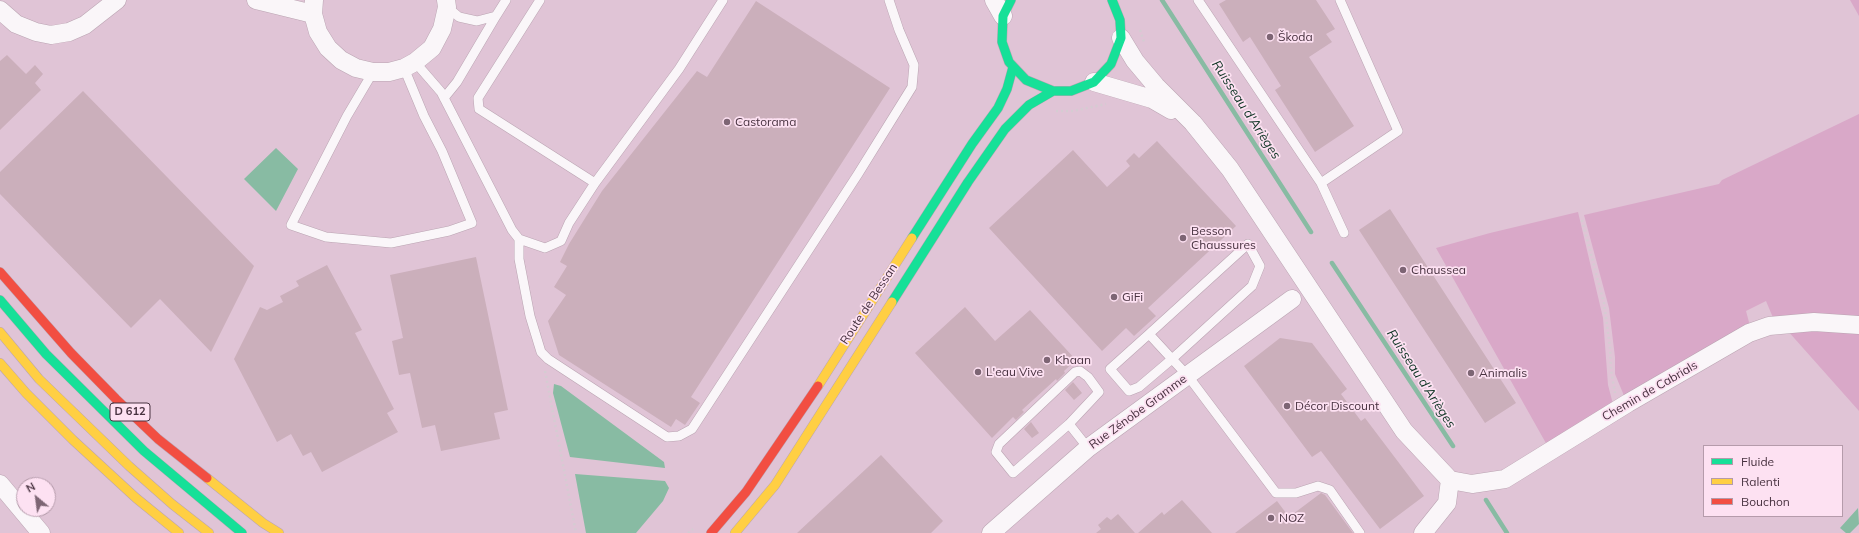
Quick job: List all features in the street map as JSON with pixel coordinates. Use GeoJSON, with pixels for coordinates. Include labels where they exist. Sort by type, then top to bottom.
{"type":"FeatureCollection","features":[{"type":"Feature","properties":{"kind":"main road"},"geometry":{"type":"LineString","coordinates":[[1011,0],[1003,16],[1002,42],[1013,67],[1026,80],[1053,91],[1071,91],[1094,82],[1111,64],[1121,38],[1120,20],[1112,0]]}},
{"type":"Feature","properties":{"kind":"main road","name":"Route de Bessan"},"geometry":{"type":"LineString","coordinates":[[711,533],[746,492],[814,392],[972,144],[998,108],[1007,89],[1013,67]]}},
{"type":"Feature","properties":{"kind":"main road","name":"Route de Bessan"},"geometry":{"type":"LineString","coordinates":[[736,533],[775,485],[963,189],[1005,129],[1028,105],[1053,91]]}},
{"type":"Feature","properties":{"kind":"main road","name":"D 612"},"geometry":{"type":"LineString","coordinates":[[0,272],[71,353],[158,439],[263,523],[279,533]]}},
{"type":"Feature","properties":{"kind":"main road","name":"D 612"},"geometry":{"type":"LineString","coordinates":[[0,300],[46,354],[144,452],[242,533]]}},
{"type":"Feature","properties":{"kind":"main road"},"geometry":{"type":"LineString","coordinates":[[0,332],[40,378],[124,461],[172,504],[208,533]]}},
{"type":"Feature","properties":{"kind":"main road"},"geometry":{"type":"LineString","coordinates":[[0,363],[26,393],[78,444],[136,498],[179,533]]}},
{"type":"Feature","properties":{"kind":"street"},"geometry":{"type":"LineString","coordinates":[[0,10],[16,24],[36,32],[51,35],[69,32],[84,25],[117,0]]}},
{"type":"Feature","properties":{"kind":"street"},"geometry":{"type":"LineString","coordinates":[[256,0],[314,7],[318,32],[328,48],[340,60],[356,68],[373,72],[388,72],[409,65],[432,48],[442,29],[446,4]]}},
{"type":"Feature","properties":{"kind":"street"},"geometry":{"type":"LineString","coordinates":[[994,0],[1003,16]]}},
{"type":"Feature","properties":{"kind":"street"},"geometry":{"type":"LineString","coordinates":[[1121,38],[1136,61],[1156,86],[1193,123],[1230,169],[1404,431],[1450,480],[1447,503],[1423,533]]}},
{"type":"Feature","properties":{"kind":"street"},"geometry":{"type":"LineString","coordinates":[[1094,82],[1152,99],[1193,123]]}},
{"type":"Feature","properties":{"kind":"street"},"geometry":{"type":"LineString","coordinates":[[1295,266],[1297,287],[1292,299],[1305,303],[1318,310],[1350,358],[1371,381]]}},
{"type":"Feature","properties":{"kind":"street","name":"Rue Zénobe Gramme"},"geometry":{"type":"LineString","coordinates":[[991,533],[1088,448],[1292,299]]}},
{"type":"Feature","properties":{"kind":"street","name":"Chemin de Cabrials"},"geometry":{"type":"LineString","coordinates":[[1450,480],[1472,484],[1505,480],[1618,409],[1749,333],[1769,326],[1814,322],[1859,325]]}},
{"type":"Feature","properties":{"kind":"street"},"geometry":{"type":"LineString","coordinates":[[0,484],[41,533]]}},
{"type":"Feature","properties":{"kind":"lane"},"geometry":{"type":"LineString","coordinates":[[444,98],[456,82],[506,0]]}},
{"type":"Feature","properties":{"kind":"lane"},"geometry":{"type":"LineString","coordinates":[[540,0],[478,98],[479,108],[595,184]]}},
{"type":"Feature","properties":{"kind":"lane"},"geometry":{"type":"LineString","coordinates":[[519,239],[545,248],[561,241],[569,223],[595,184],[679,70],[723,0]]}},
{"type":"Feature","properties":{"kind":"lane"},"geometry":{"type":"LineString","coordinates":[[409,65],[433,82],[444,98],[509,223],[519,239],[519,259],[530,316],[541,352],[548,359],[667,437],[679,436],[692,429],[858,174],[912,87],[914,65],[899,30],[889,0]]}},
{"type":"Feature","properties":{"kind":"lane"},"geometry":{"type":"LineString","coordinates":[[1198,0],[1322,183],[1344,233]]}},
{"type":"Feature","properties":{"kind":"lane"},"geometry":{"type":"LineString","coordinates":[[1322,183],[1398,131],[1340,0]]}},
{"type":"Feature","properties":{"kind":"lane"},"geometry":{"type":"LineString","coordinates":[[446,4],[459,17],[477,21],[496,16]]}},
{"type":"Feature","properties":{"kind":"lane"},"geometry":{"type":"LineString","coordinates":[[373,72],[347,116],[291,224],[326,237],[391,243],[449,231],[472,223],[442,152],[424,116],[409,65]]}},
{"type":"Feature","properties":{"kind":"lane"},"geometry":{"type":"LineString","coordinates":[[1248,244],[1260,266],[1252,286],[1139,387],[1129,391],[1110,369],[1149,334],[1248,244]]}},
{"type":"Feature","properties":{"kind":"lane"},"geometry":{"type":"LineString","coordinates":[[1149,334],[1188,376],[1276,493],[1296,492],[1318,486],[1330,490],[1360,533]]}},
{"type":"Feature","properties":{"kind":"lane"},"geometry":{"type":"LineString","coordinates":[[1080,371],[1088,377],[1099,392],[1069,424],[1013,473],[996,452],[999,444],[1021,422],[1075,372],[1080,371]]}},
{"type":"Feature","properties":{"kind":"lane"},"geometry":{"type":"LineString","coordinates":[[1069,424],[1088,448]]}},
{"type":"Feature","properties":{"kind":"path"},"geometry":{"type":"LineString","coordinates":[[1140,26],[1145,45]]}},
{"type":"Feature","properties":{"kind":"path"},"geometry":{"type":"LineString","coordinates":[[1054,111],[1073,111],[1103,104],[1110,104]]}},
{"type":"Feature","properties":{"kind":"path"},"geometry":{"type":"LineString","coordinates":[[1582,220],[1604,303],[1610,348],[1611,370],[1618,409]]}},
{"type":"Feature","properties":{"kind":"path"},"geometry":{"type":"LineString","coordinates":[[541,352],[576,533]]}},
{"type":"Feature","properties":{"kind":"shaded area"},"geometry":{"type":"Polygon","coordinates":[[[1850,0],[1859,0],[1859,16],[1850,0]]]}},
{"type":"Feature","properties":{"kind":"shaded area"},"geometry":{"type":"Polygon","coordinates":[[[1859,114],[1859,320],[1774,320],[1766,301],[1746,311],[1750,326],[1625,398],[1615,374],[1615,357],[1609,308],[1584,215],[1719,184],[1722,180],[1859,114]]]}},
{"type":"Feature","properties":{"kind":"shaded area"},"geometry":{"type":"Polygon","coordinates":[[[276,148],[298,169],[276,211],[244,179],[276,148]]]}},
{"type":"Feature","properties":{"kind":"shaded area"},"geometry":{"type":"Polygon","coordinates":[[[1578,212],[1603,318],[1608,385],[1614,408],[1547,445],[1436,248],[1490,233],[1578,212]]]}},
{"type":"Feature","properties":{"kind":"shaded area"},"geometry":{"type":"Polygon","coordinates":[[[1787,330],[1859,332],[1859,411],[1787,330]]]}},
{"type":"Feature","properties":{"kind":"shaded area"},"geometry":{"type":"Polygon","coordinates":[[[554,384],[561,386],[664,462],[665,468],[570,457],[553,393],[554,384]]]}},
{"type":"Feature","properties":{"kind":"shaded area"},"geometry":{"type":"Polygon","coordinates":[[[575,474],[665,481],[669,488],[663,501],[636,533],[586,533],[575,474]]]}},
{"type":"Feature","properties":{"kind":"shaded area"},"geometry":{"type":"Polygon","coordinates":[[[1858,508],[1859,524],[1850,533],[1846,533],[1840,528],[1858,508]]]}},
{"type":"Feature","properties":{"kind":"building"},"geometry":{"type":"Polygon","coordinates":[[[1226,0],[1316,0],[1335,29],[1326,34],[1332,42],[1309,57],[1354,126],[1315,152],[1275,90],[1281,86],[1250,37],[1243,42],[1219,4],[1226,0]]]}},
{"type":"Feature","properties":{"kind":"building"},"geometry":{"type":"Polygon","coordinates":[[[756,1],[890,88],[691,397],[700,403],[685,425],[676,419],[671,427],[559,355],[548,321],[566,295],[554,287],[567,266],[560,262],[569,244],[602,191],[697,71],[707,77],[756,1]]]}},
{"type":"Feature","properties":{"kind":"building"},"geometry":{"type":"Polygon","coordinates":[[[7,55],[26,74],[35,65],[43,74],[35,83],[41,90],[0,130],[0,61],[7,55]]]}},
{"type":"Feature","properties":{"kind":"building"},"geometry":{"type":"Polygon","coordinates":[[[83,91],[254,266],[211,352],[160,299],[131,328],[0,194],[0,172],[83,91]]]}},
{"type":"Feature","properties":{"kind":"building"},"geometry":{"type":"Polygon","coordinates":[[[1157,141],[1236,226],[1148,308],[1156,316],[1134,336],[1126,328],[1102,351],[989,228],[1073,150],[1107,187],[1130,166],[1126,161],[1134,153],[1139,158],[1157,141]]]}},
{"type":"Feature","properties":{"kind":"building"},"geometry":{"type":"Polygon","coordinates":[[[1390,209],[1516,403],[1485,423],[1359,230],[1390,209]]]}},
{"type":"Feature","properties":{"kind":"building"},"geometry":{"type":"Polygon","coordinates":[[[476,257],[508,410],[494,413],[500,439],[441,451],[435,425],[422,428],[410,373],[399,375],[392,341],[403,338],[390,275],[476,257]]]}},
{"type":"Feature","properties":{"kind":"building"},"geometry":{"type":"Polygon","coordinates":[[[327,265],[362,330],[355,333],[394,409],[387,413],[398,432],[322,472],[311,452],[303,456],[291,434],[277,442],[234,359],[260,307],[267,310],[283,302],[280,296],[299,286],[296,281],[327,265]]]}},
{"type":"Feature","properties":{"kind":"building","name":"L'eau Vive"},"geometry":{"type":"Polygon","coordinates":[[[965,307],[995,341],[1030,310],[1076,360],[1064,371],[1065,373],[1057,381],[1056,379],[1022,410],[1024,412],[1016,420],[1013,417],[992,438],[915,353],[965,307]]]}},
{"type":"Feature","properties":{"kind":"building"},"geometry":{"type":"Polygon","coordinates":[[[1280,338],[1312,343],[1347,389],[1341,394],[1361,421],[1365,418],[1424,496],[1380,529],[1321,451],[1312,457],[1244,366],[1280,338]]]}},
{"type":"Feature","properties":{"kind":"building"},"geometry":{"type":"Polygon","coordinates":[[[1073,382],[1082,393],[1074,400],[1065,390],[1073,382]]]}},
{"type":"Feature","properties":{"kind":"building"},"geometry":{"type":"Polygon","coordinates":[[[1031,422],[1039,433],[1032,438],[1024,429],[1031,422]]]}},
{"type":"Feature","properties":{"kind":"building"},"geometry":{"type":"Polygon","coordinates":[[[881,455],[943,521],[931,533],[797,533],[881,455]]]}},
{"type":"Feature","properties":{"kind":"building"},"geometry":{"type":"Polygon","coordinates":[[[1321,493],[1325,495],[1353,533],[1235,533],[1277,501],[1289,517],[1321,493]]]}},
{"type":"Feature","properties":{"kind":"building"},"geometry":{"type":"Polygon","coordinates":[[[1182,500],[1212,533],[1138,533],[1162,512],[1164,515],[1182,500]]]}},
{"type":"Feature","properties":{"kind":"building"},"geometry":{"type":"Polygon","coordinates":[[[1118,514],[1135,533],[1096,533],[1101,529],[1098,525],[1107,517],[1111,520],[1118,514]]]}},
{"type":"Feature","properties":{"kind":"waterway","name":"Ruisseau d'Arièges"},"geometry":{"type":"LineString","coordinates":[[1162,0],[1311,232]]}},
{"type":"Feature","properties":{"kind":"waterway","name":"Ruisseau d'Arièges"},"geometry":{"type":"LineString","coordinates":[[1332,263],[1453,446]]}},
{"type":"Feature","properties":{"kind":"waterway","name":"Ruisseau d'Arièges"},"geometry":{"type":"LineString","coordinates":[[1486,500],[1507,533]]}},
{"type":"Feature","properties":{"kind":"traffic: fast"},"geometry":{"type":"LineString","coordinates":[[1011,0],[1003,16],[1002,42],[1009,62],[1026,80],[1053,91],[1071,91],[1094,82],[1111,64],[1121,38],[1120,20],[1112,0]]}},
{"type":"Feature","properties":{"kind":"traffic: fast"},"geometry":{"type":"LineString","coordinates":[[912,238],[972,144],[998,108],[1007,89],[1013,67]]}},
{"type":"Feature","properties":{"kind":"traffic: fast"},"geometry":{"type":"LineString","coordinates":[[892,302],[968,182],[1005,129],[1029,105],[1053,91]]}},
{"type":"Feature","properties":{"kind":"traffic: fast"},"geometry":{"type":"LineString","coordinates":[[0,300],[46,354],[144,451],[242,533]]}},
{"type":"Feature","properties":{"kind":"traffic: slow"},"geometry":{"type":"LineString","coordinates":[[818,386],[912,238]]}},
{"type":"Feature","properties":{"kind":"traffic: slow"},"geometry":{"type":"LineString","coordinates":[[735,533],[775,485],[892,302]]}},
{"type":"Feature","properties":{"kind":"traffic: slow"},"geometry":{"type":"LineString","coordinates":[[0,332],[39,379],[129,466],[172,504],[209,533]]}},
{"type":"Feature","properties":{"kind":"traffic: slow"},"geometry":{"type":"LineString","coordinates":[[0,363],[26,393],[73,440],[136,498],[179,533]]}},
{"type":"Feature","properties":{"kind":"traffic: slow"},"geometry":{"type":"LineString","coordinates":[[207,478],[263,523],[279,533]]}},
{"type":"Feature","properties":{"kind":"traffic: jam"},"geometry":{"type":"LineString","coordinates":[[0,272],[71,353],[116,399],[158,439],[207,478]]}},
{"type":"Feature","properties":{"kind":"traffic: jam"},"geometry":{"type":"LineString","coordinates":[[711,533],[746,492],[818,386]]}},
{"type":"Feature","properties":{"kind":"place","name":"Škoda"},"geometry":{"type":"Point","coordinates":[1270,37]}},
{"type":"Feature","properties":{"kind":"place","name":"Castorama"},"geometry":{"type":"Point","coordinates":[727,122]}},
{"type":"Feature","properties":{"kind":"place","name":"Besson Chaussures"},"geometry":{"type":"Point","coordinates":[1183,238]}},
{"type":"Feature","properties":{"kind":"place","name":"Chaussea"},"geometry":{"type":"Point","coordinates":[1403,270]}},
{"type":"Feature","properties":{"kind":"place","name":"GiFi"},"geometry":{"type":"Point","coordinates":[1114,297]}},
{"type":"Feature","properties":{"kind":"place","name":"Khaan"},"geometry":{"type":"Point","coordinates":[1047,360]}},
{"type":"Feature","properties":{"kind":"place","name":"L'eau Vive"},"geometry":{"type":"Point","coordinates":[978,372]}},
{"type":"Feature","properties":{"kind":"place","name":"Animalis"},"geometry":{"type":"Point","coordinates":[1471,373]}},
{"type":"Feature","properties":{"kind":"place","name":"Décor Discount"},"geometry":{"type":"Point","coordinates":[1287,406]}},
{"type":"Feature","properties":{"kind":"place","name":"NOZ"},"geometry":{"type":"Point","coordinates":[1271,518]}}]}
